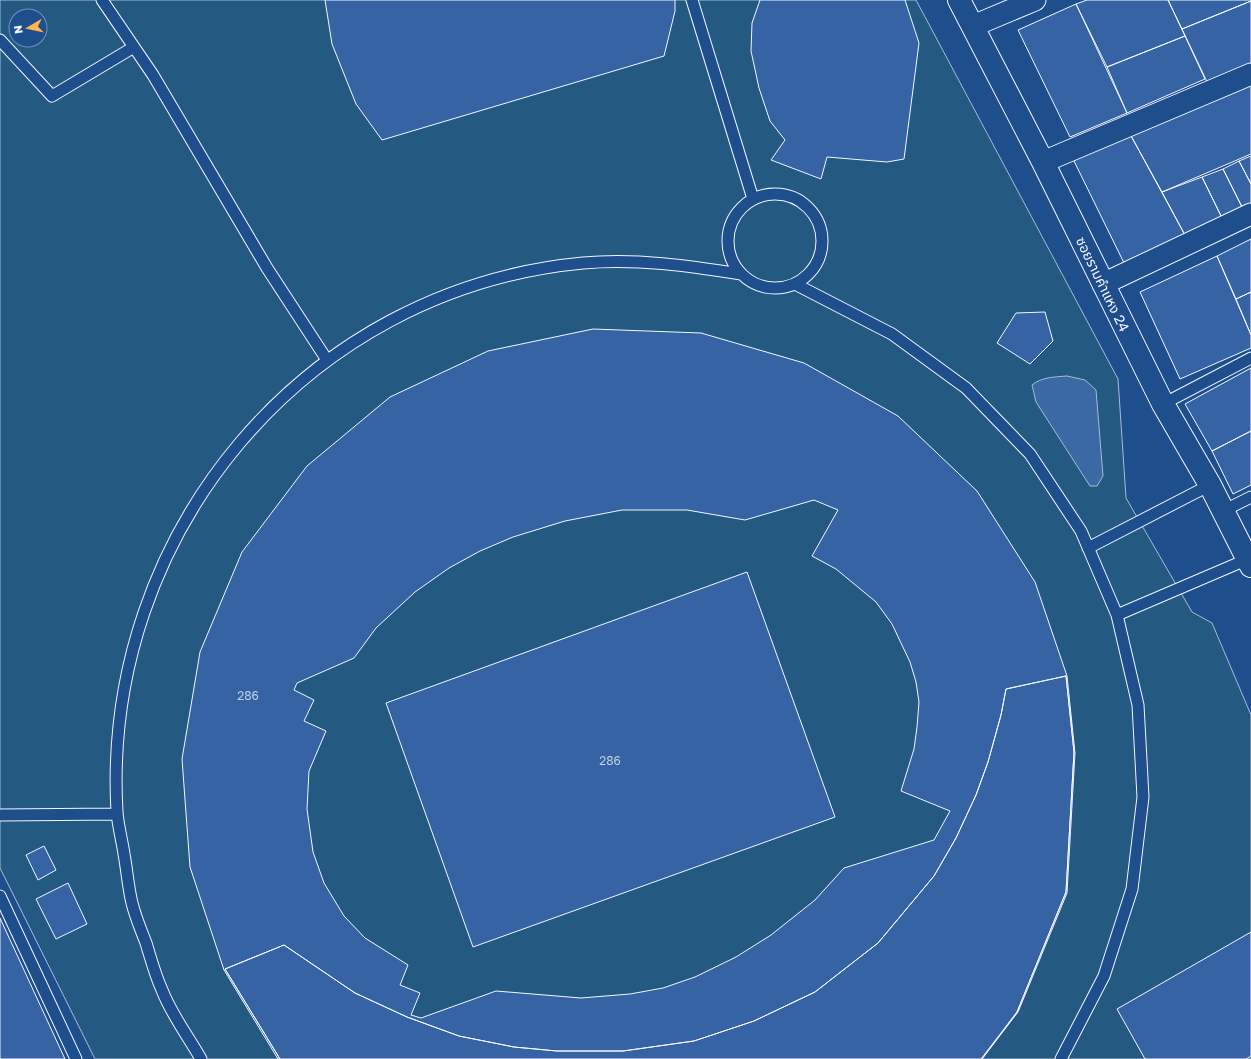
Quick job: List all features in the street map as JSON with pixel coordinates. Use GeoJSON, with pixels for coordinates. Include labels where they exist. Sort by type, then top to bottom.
{"type":"FeatureCollection","features":[{"type":"Feature","properties":{"kind":"main road","name":"ซอยรามคำแหง 24"},"geometry":{"type":"LineString","coordinates":[[959,0],[1043,162],[1163,404],[1210,485],[1249,562]]}},
{"type":"Feature","properties":{"kind":"street"},"geometry":{"type":"LineString","coordinates":[[973,26],[1035,0]]}},
{"type":"Feature","properties":{"kind":"street"},"geometry":{"type":"LineString","coordinates":[[1043,162],[1251,74]]}},
{"type":"Feature","properties":{"kind":"street"},"geometry":{"type":"LineString","coordinates":[[1103,284],[1251,214]]}},
{"type":"Feature","properties":{"kind":"lane"},"geometry":{"type":"LineString","coordinates":[[102,0],[153,75],[267,268],[327,360]]}},
{"type":"Feature","properties":{"kind":"lane"},"geometry":{"type":"LineString","coordinates":[[692,0],[753,200]]}},
{"type":"Feature","properties":{"kind":"lane"},"geometry":{"type":"LineString","coordinates":[[0,40],[52,96],[134,47]]}},
{"type":"Feature","properties":{"kind":"lane"},"geometry":{"type":"LineString","coordinates":[[774,193],[789,195],[802,202],[814,214],[820,229],[822,245],[818,261],[808,275],[795,284],[779,288],[763,287],[748,280],[741,274],[736,268],[730,255],[727,240],[730,226],[736,213],[747,202],[760,196],[774,193]]}},
{"type":"Feature","properties":{"kind":"lane"},"geometry":{"type":"LineString","coordinates":[[201,1059],[162,992],[132,905],[117,814],[117,749],[124,684],[140,621],[164,560],[195,502],[233,449],[277,402],[327,360],[385,323],[448,294],[514,274],[583,263],[652,262],[741,274]]}},
{"type":"Feature","properties":{"kind":"lane"},"geometry":{"type":"LineString","coordinates":[[795,284],[892,334],[966,388],[1030,454],[1081,531],[1117,615],[1138,705],[1143,797],[1132,888],[1104,976],[1061,1059]]}},
{"type":"Feature","properties":{"kind":"lane"},"geometry":{"type":"LineString","coordinates":[[1163,404],[1251,358]]}},
{"type":"Feature","properties":{"kind":"lane"},"geometry":{"type":"LineString","coordinates":[[1088,548],[1210,485]]}},
{"type":"Feature","properties":{"kind":"lane"},"geometry":{"type":"LineString","coordinates":[[1223,511],[1251,497]]}},
{"type":"Feature","properties":{"kind":"lane"},"geometry":{"type":"LineString","coordinates":[[1117,615],[1249,562]]}},
{"type":"Feature","properties":{"kind":"lane"},"geometry":{"type":"LineString","coordinates":[[0,815],[117,814]]}},
{"type":"Feature","properties":{"kind":"lane"},"geometry":{"type":"LineString","coordinates":[[0,896],[76,1059]]}},
{"type":"Feature","properties":{"kind":"shaded area"},"geometry":{"type":"Polygon","coordinates":[[[0,0],[916,0],[1118,379],[1126,498],[1192,612],[1212,623],[1251,715],[1251,1059],[95,1059],[0,868],[0,0]]]}},
{"type":"Feature","properties":{"kind":"shaded area"},"geometry":{"type":"Polygon","coordinates":[[[1067,376],[1085,380],[1096,390],[1103,476],[1097,486],[1090,486],[1036,402],[1032,385],[1044,379],[1067,376]]]}},
{"type":"Feature","properties":{"kind":"building"},"geometry":{"type":"Polygon","coordinates":[[[325,0],[675,0],[675,11],[664,56],[382,140],[356,104],[332,44],[325,0]]]}},
{"type":"Feature","properties":{"kind":"building"},"geometry":{"type":"Polygon","coordinates":[[[760,0],[905,0],[919,43],[904,159],[887,162],[827,157],[821,179],[771,160],[785,140],[770,121],[759,88],[751,51],[752,23],[760,0]]]}},
{"type":"Feature","properties":{"kind":"building"},"geometry":{"type":"Polygon","coordinates":[[[1087,0],[1168,0],[1185,36],[1107,67],[1076,4],[1087,0]]]}},
{"type":"Feature","properties":{"kind":"building"},"geometry":{"type":"Polygon","coordinates":[[[1168,0],[1251,0],[1251,1],[1182,29],[1168,0]]]}},
{"type":"Feature","properties":{"kind":"building"},"geometry":{"type":"Polygon","coordinates":[[[1251,1],[1251,65],[1208,84],[1182,29],[1251,1]]]}},
{"type":"Feature","properties":{"kind":"building"},"geometry":{"type":"Polygon","coordinates":[[[1076,4],[1127,113],[1070,137],[1018,30],[1076,4]]]}},
{"type":"Feature","properties":{"kind":"building"},"geometry":{"type":"Polygon","coordinates":[[[1185,36],[1205,79],[1127,113],[1107,67],[1185,36]]]}},
{"type":"Feature","properties":{"kind":"building"},"geometry":{"type":"Polygon","coordinates":[[[1251,80],[1251,154],[1162,192],[1130,134],[1251,80]]]}},
{"type":"Feature","properties":{"kind":"building"},"geometry":{"type":"Polygon","coordinates":[[[1130,134],[1186,237],[1125,265],[1073,159],[1130,134]]]}},
{"type":"Feature","properties":{"kind":"building"},"geometry":{"type":"Polygon","coordinates":[[[1251,156],[1251,184],[1239,161],[1251,156]]]}},
{"type":"Feature","properties":{"kind":"building"},"geometry":{"type":"Polygon","coordinates":[[[1239,161],[1251,184],[1251,208],[1244,211],[1223,169],[1239,161]]]}},
{"type":"Feature","properties":{"kind":"building"},"geometry":{"type":"Polygon","coordinates":[[[1223,169],[1244,211],[1223,220],[1202,177],[1223,169]]]}},
{"type":"Feature","properties":{"kind":"building"},"geometry":{"type":"Polygon","coordinates":[[[1202,177],[1223,220],[1186,237],[1162,192],[1202,177]]]}},
{"type":"Feature","properties":{"kind":"building"},"geometry":{"type":"Polygon","coordinates":[[[1251,239],[1251,292],[1236,299],[1217,256],[1251,239]]]}},
{"type":"Feature","properties":{"kind":"building"},"geometry":{"type":"Polygon","coordinates":[[[1217,256],[1251,335],[1251,348],[1180,379],[1140,292],[1217,256]]]}},
{"type":"Feature","properties":{"kind":"building"},"geometry":{"type":"Polygon","coordinates":[[[1251,292],[1251,335],[1236,299],[1251,292]]]}},
{"type":"Feature","properties":{"kind":"building"},"geometry":{"type":"Polygon","coordinates":[[[1045,312],[1053,341],[1030,364],[997,343],[1016,313],[1045,312]]]}},
{"type":"Feature","properties":{"kind":"building"},"geometry":{"type":"Polygon","coordinates":[[[593,329],[701,333],[804,363],[898,416],[977,491],[1035,582],[1067,676],[1075,753],[1067,893],[1018,1012],[982,1059],[1017,1012],[1066,892],[1074,752],[1066,676],[1006,689],[1001,715],[988,762],[976,795],[956,838],[934,876],[878,943],[815,992],[754,1021],[694,1041],[623,1051],[557,1051],[514,1047],[459,1036],[407,1017],[355,993],[284,945],[225,969],[280,1059],[278,1059],[224,970],[190,867],[182,759],[200,652],[242,552],[307,466],[390,397],[488,351],[593,329]],[[814,500],[745,520],[687,510],[622,510],[565,521],[513,537],[480,551],[449,568],[415,592],[376,628],[354,658],[297,683],[294,690],[314,700],[304,721],[326,731],[309,771],[307,809],[313,852],[324,883],[344,916],[365,938],[408,965],[400,985],[420,993],[411,1015],[421,1018],[496,991],[581,998],[630,994],[663,988],[695,977],[736,957],[771,935],[815,900],[844,868],[934,840],[950,811],[901,791],[914,749],[919,702],[916,682],[910,662],[892,624],[876,602],[836,569],[812,556],[838,510],[814,500]]]}},
{"type":"Feature","properties":{"kind":"building"},"geometry":{"type":"Polygon","coordinates":[[[1251,368],[1251,431],[1212,451],[1185,404],[1251,368]]]}},
{"type":"Feature","properties":{"kind":"building"},"geometry":{"type":"Polygon","coordinates":[[[1251,431],[1251,485],[1233,494],[1212,451],[1251,431]]]}},
{"type":"Feature","properties":{"kind":"building"},"geometry":{"type":"Polygon","coordinates":[[[747,572],[835,817],[473,947],[386,703],[747,572]]]}},
{"type":"Feature","properties":{"kind":"building"},"geometry":{"type":"Polygon","coordinates":[[[1066,676],[1074,752],[1066,892],[1017,1012],[981,1059],[280,1059],[225,969],[284,945],[355,993],[407,1017],[459,1036],[514,1047],[557,1051],[623,1051],[694,1041],[754,1021],[815,992],[878,943],[934,876],[956,838],[976,795],[988,762],[1001,715],[1006,689],[1066,676]]]}},
{"type":"Feature","properties":{"kind":"building"},"geometry":{"type":"Polygon","coordinates":[[[44,846],[56,870],[38,880],[26,855],[44,846]]]}},
{"type":"Feature","properties":{"kind":"building"},"geometry":{"type":"Polygon","coordinates":[[[68,883],[87,924],[56,939],[36,899],[68,883]]]}},
{"type":"Feature","properties":{"kind":"building"},"geometry":{"type":"Polygon","coordinates":[[[0,918],[65,1059],[0,1059],[0,918]]]}},
{"type":"Feature","properties":{"kind":"building"},"geometry":{"type":"Polygon","coordinates":[[[1251,932],[1251,1056],[1246,1059],[1145,1059],[1117,1009],[1251,932]]]}}]}
